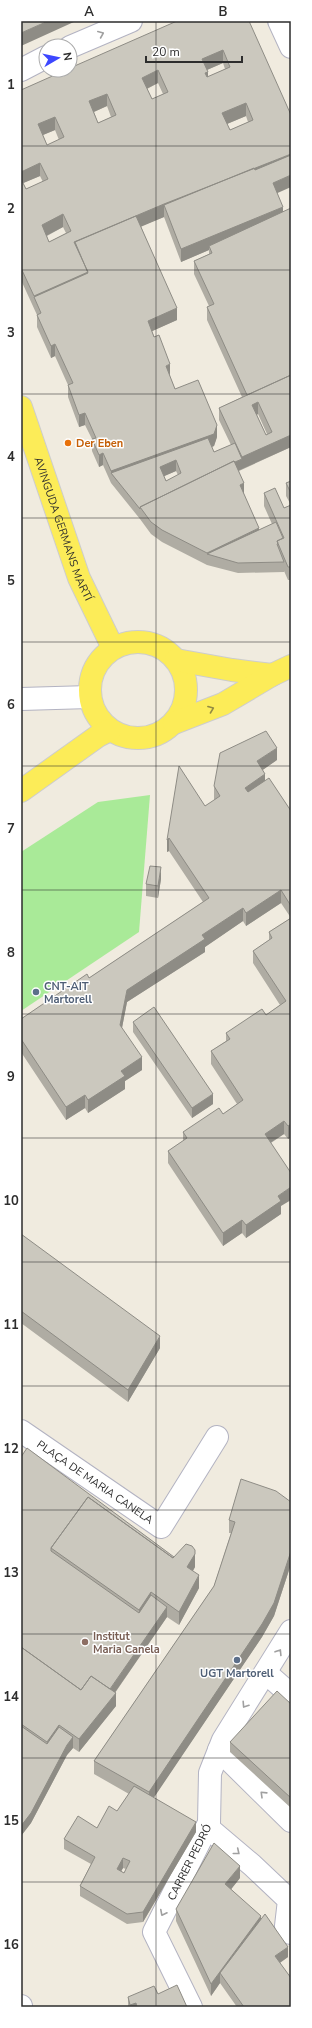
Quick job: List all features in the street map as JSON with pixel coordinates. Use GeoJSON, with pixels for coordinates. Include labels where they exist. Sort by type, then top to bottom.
{"type":"FeatureCollection","features":[{"type":"Feature","properties":{"kind":"main road","name":"AVINGUDA GERMANS MARTÍ"},"geometry":{"type":"LineString","coordinates":[[21,407],[79,578],[113,648]]}},
{"type":"Feature","properties":{"kind":"main road"},"geometry":{"type":"LineString","coordinates":[[143,642],[158,646],[176,660],[186,685],[186,698],[180,714],[174,722],[157,736],[141,739],[125,737],[110,730],[100,721],[93,710],[90,697],[90,682],[94,669],[102,657],[113,648],[128,643],[143,642]]}},
{"type":"Feature","properties":{"kind":"main road"},"geometry":{"type":"LineString","coordinates":[[176,660],[232,670],[281,670]]}},
{"type":"Feature","properties":{"kind":"main road"},"geometry":{"type":"LineString","coordinates":[[174,722],[223,704],[281,670]]}},
{"type":"Feature","properties":{"kind":"main road"},"geometry":{"type":"LineString","coordinates":[[21,791],[98,736],[110,730]]}},
{"type":"Feature","properties":{"kind":"street"},"geometry":{"type":"LineString","coordinates":[[78,44],[131,21]]}},
{"type":"Feature","properties":{"kind":"street"},"geometry":{"type":"LineString","coordinates":[[279,21],[291,47]]}},
{"type":"Feature","properties":{"kind":"street"},"geometry":{"type":"LineString","coordinates":[[21,70],[38,61]]}},
{"type":"Feature","properties":{"kind":"street"},"geometry":{"type":"LineString","coordinates":[[21,699],[90,697]]}},
{"type":"Feature","properties":{"kind":"street","name":"PLAÇA DE MARIA CANELA"},"geometry":{"type":"LineString","coordinates":[[21,1431],[161,1528],[217,1437]]}},
{"type":"Feature","properties":{"kind":"street","name":"CARRER PEDRÓ"},"geometry":{"type":"LineString","coordinates":[[191,2007],[154,1932],[209,1823],[210,1773],[223,1740],[291,1631]]}},
{"type":"Feature","properties":{"kind":"street"},"geometry":{"type":"LineString","coordinates":[[266,1672],[291,1695]]}},
{"type":"Feature","properties":{"kind":"street"},"geometry":{"type":"LineString","coordinates":[[219,1750],[291,1821]]}},
{"type":"Feature","properties":{"kind":"street"},"geometry":{"type":"LineString","coordinates":[[207,1827],[252,1864],[289,1900],[286,1926],[291,1933]]}},
{"type":"Feature","properties":{"kind":"green space"},"geometry":{"type":"Polygon","coordinates":[[[150,795],[139,932],[21,1011],[21,852],[98,802],[150,795]]]}},
{"type":"Feature","properties":{"kind":"building"},"geometry":{"type":"Polygon","coordinates":[[[21,21],[48,21],[21,33],[21,21]]]}},
{"type":"Feature","properties":{"kind":"building"},"geometry":{"type":"Polygon","coordinates":[[[177,21],[249,21],[291,115],[291,154],[164,204],[74,242],[88,272],[34,296],[21,268],[21,179],[26,189],[48,179],[40,163],[21,172],[21,90],[48,78],[78,78],[78,64],[177,21]],[[223,50],[202,59],[208,72],[205,73],[207,77],[230,67],[223,50]],[[158,70],[142,78],[152,99],[168,92],[158,70]],[[107,94],[89,101],[98,123],[116,115],[107,94]],[[246,103],[222,113],[230,130],[253,120],[246,103]],[[55,117],[38,124],[47,145],[64,137],[55,117]],[[63,214],[42,225],[49,242],[71,231],[63,214]]]}},
{"type":"Feature","properties":{"kind":"building"},"geometry":{"type":"Polygon","coordinates":[[[291,155],[291,175],[273,183],[283,207],[181,249],[164,205],[254,168],[255,170],[291,155]]]}},
{"type":"Feature","properties":{"kind":"building"},"geometry":{"type":"Polygon","coordinates":[[[291,208],[291,375],[247,395],[207,307],[214,304],[194,261],[212,253],[209,246],[291,208]]]}},
{"type":"Feature","properties":{"kind":"building"},"geometry":{"type":"Polygon","coordinates":[[[136,216],[177,308],[148,321],[154,337],[159,335],[170,364],[166,366],[175,389],[198,380],[217,425],[214,434],[111,471],[103,453],[99,455],[92,439],[96,438],[85,413],[79,415],[68,385],[73,383],[55,344],[51,346],[37,315],[41,313],[34,297],[88,273],[75,242],[136,216]]]}},
{"type":"Feature","properties":{"kind":"building"},"geometry":{"type":"Polygon","coordinates":[[[291,375],[291,435],[242,457],[219,408],[291,375]],[[258,402],[252,405],[266,435],[272,432],[258,402]]]}},
{"type":"Feature","properties":{"kind":"building"},"geometry":{"type":"Polygon","coordinates":[[[208,438],[214,452],[235,443],[242,459],[235,462],[234,461],[140,507],[140,509],[111,473],[208,438]],[[176,460],[160,467],[166,481],[181,473],[176,460]]]}},
{"type":"Feature","properties":{"kind":"building"},"geometry":{"type":"Polygon","coordinates":[[[234,461],[244,483],[240,485],[259,528],[207,553],[162,530],[151,522],[140,507],[234,461]]]}},
{"type":"Feature","properties":{"kind":"building"},"geometry":{"type":"Polygon","coordinates":[[[291,481],[291,493],[286,483],[291,481]]]}},
{"type":"Feature","properties":{"kind":"building"},"geometry":{"type":"Polygon","coordinates":[[[275,488],[284,508],[291,505],[291,567],[288,567],[277,541],[284,538],[264,493],[275,488]]]}},
{"type":"Feature","properties":{"kind":"building"},"geometry":{"type":"Polygon","coordinates":[[[276,522],[283,538],[277,541],[277,544],[284,562],[238,563],[207,554],[276,522]]]}},
{"type":"Feature","properties":{"kind":"building"},"geometry":{"type":"Polygon","coordinates":[[[266,731],[277,748],[257,761],[265,774],[245,788],[248,792],[269,778],[291,811],[291,906],[281,890],[246,913],[243,908],[202,935],[205,939],[127,990],[120,1025],[142,1057],[121,1071],[125,1076],[88,1100],[85,1095],[66,1107],[21,1039],[21,1019],[87,974],[89,978],[209,898],[169,838],[167,840],[179,766],[205,806],[220,796],[214,786],[220,753],[266,731]]]}},
{"type":"Feature","properties":{"kind":"building"},"geometry":{"type":"Polygon","coordinates":[[[150,866],[161,867],[158,886],[146,884],[150,866]]]}},
{"type":"Feature","properties":{"kind":"building"},"geometry":{"type":"Polygon","coordinates":[[[291,918],[291,1124],[288,1126],[284,1121],[265,1134],[291,1173],[291,1187],[278,1196],[281,1201],[246,1225],[242,1220],[223,1233],[168,1151],[187,1138],[183,1132],[219,1108],[223,1114],[243,1100],[211,1051],[230,1039],[226,1033],[262,1009],[266,1015],[286,1001],[253,951],[272,938],[269,932],[291,918]]]}},
{"type":"Feature","properties":{"kind":"building"},"geometry":{"type":"Polygon","coordinates":[[[154,1007],[213,1094],[192,1108],[133,1022],[154,1007]]]}},
{"type":"Feature","properties":{"kind":"building"},"geometry":{"type":"Polygon","coordinates":[[[21,1234],[160,1336],[128,1390],[21,1311],[21,1234]]]}},
{"type":"Feature","properties":{"kind":"building"},"geometry":{"type":"Polygon","coordinates":[[[27,1448],[174,1557],[173,1558],[88,1497],[51,1548],[51,1551],[139,1613],[151,1595],[167,1607],[110,1689],[91,1676],[81,1690],[21,1647],[21,1457],[27,1448]]]}},
{"type":"Feature","properties":{"kind":"building"},"geometry":{"type":"Polygon","coordinates":[[[241,1479],[276,1491],[291,1502],[291,1551],[274,1603],[262,1624],[149,1792],[94,1761],[214,1586],[235,1522],[229,1520],[241,1479]]]}},
{"type":"Feature","properties":{"kind":"building"},"geometry":{"type":"Polygon","coordinates":[[[88,1497],[173,1558],[186,1544],[192,1546],[195,1550],[195,1554],[187,1567],[199,1575],[179,1612],[151,1592],[139,1610],[51,1548],[88,1497]]]}},
{"type":"Feature","properties":{"kind":"building"},"geometry":{"type":"Polygon","coordinates":[[[21,1647],[81,1690],[91,1676],[116,1693],[79,1739],[59,1725],[47,1742],[21,1724],[21,1647]]]}},
{"type":"Feature","properties":{"kind":"building"},"geometry":{"type":"Polygon","coordinates":[[[277,1691],[291,1704],[291,1798],[230,1742],[277,1691]]]}},
{"type":"Feature","properties":{"kind":"building"},"geometry":{"type":"Polygon","coordinates":[[[21,1726],[47,1744],[59,1727],[73,1737],[67,1745],[31,1813],[21,1826],[21,1726]]]}},
{"type":"Feature","properties":{"kind":"building"},"geometry":{"type":"Polygon","coordinates":[[[134,1786],[196,1822],[143,1912],[127,1914],[80,1886],[95,1857],[64,1839],[78,1816],[97,1828],[109,1806],[117,1811],[134,1786]],[[123,1858],[117,1869],[124,1873],[130,1861],[123,1858]]]}},
{"type":"Feature","properties":{"kind":"building"},"geometry":{"type":"Polygon","coordinates":[[[214,1843],[240,1866],[225,1884],[261,1916],[211,1984],[176,1909],[214,1843]]]}},
{"type":"Feature","properties":{"kind":"building"},"geometry":{"type":"Polygon","coordinates":[[[265,1914],[288,1947],[275,1956],[291,1978],[291,2007],[244,2007],[220,1973],[265,1914]]]}},
{"type":"Feature","properties":{"kind":"building"},"geometry":{"type":"Polygon","coordinates":[[[177,1985],[187,2007],[137,2007],[136,2003],[130,2005],[128,1997],[154,1986],[158,1994],[177,1985]]]}},
{"type":"Feature","properties":{"kind":"place","name":"Der Eben"},"geometry":{"type":"Point","coordinates":[68,443]}},
{"type":"Feature","properties":{"kind":"place","name":"CNT-AIT Martorell"},"geometry":{"type":"Point","coordinates":[36,992]}},
{"type":"Feature","properties":{"kind":"place","name":"Institut Maria Canela"},"geometry":{"type":"Point","coordinates":[85,1642]}},
{"type":"Feature","properties":{"kind":"place","name":"UGT Martorell"},"geometry":{"type":"Point","coordinates":[237,1660]}}]}
